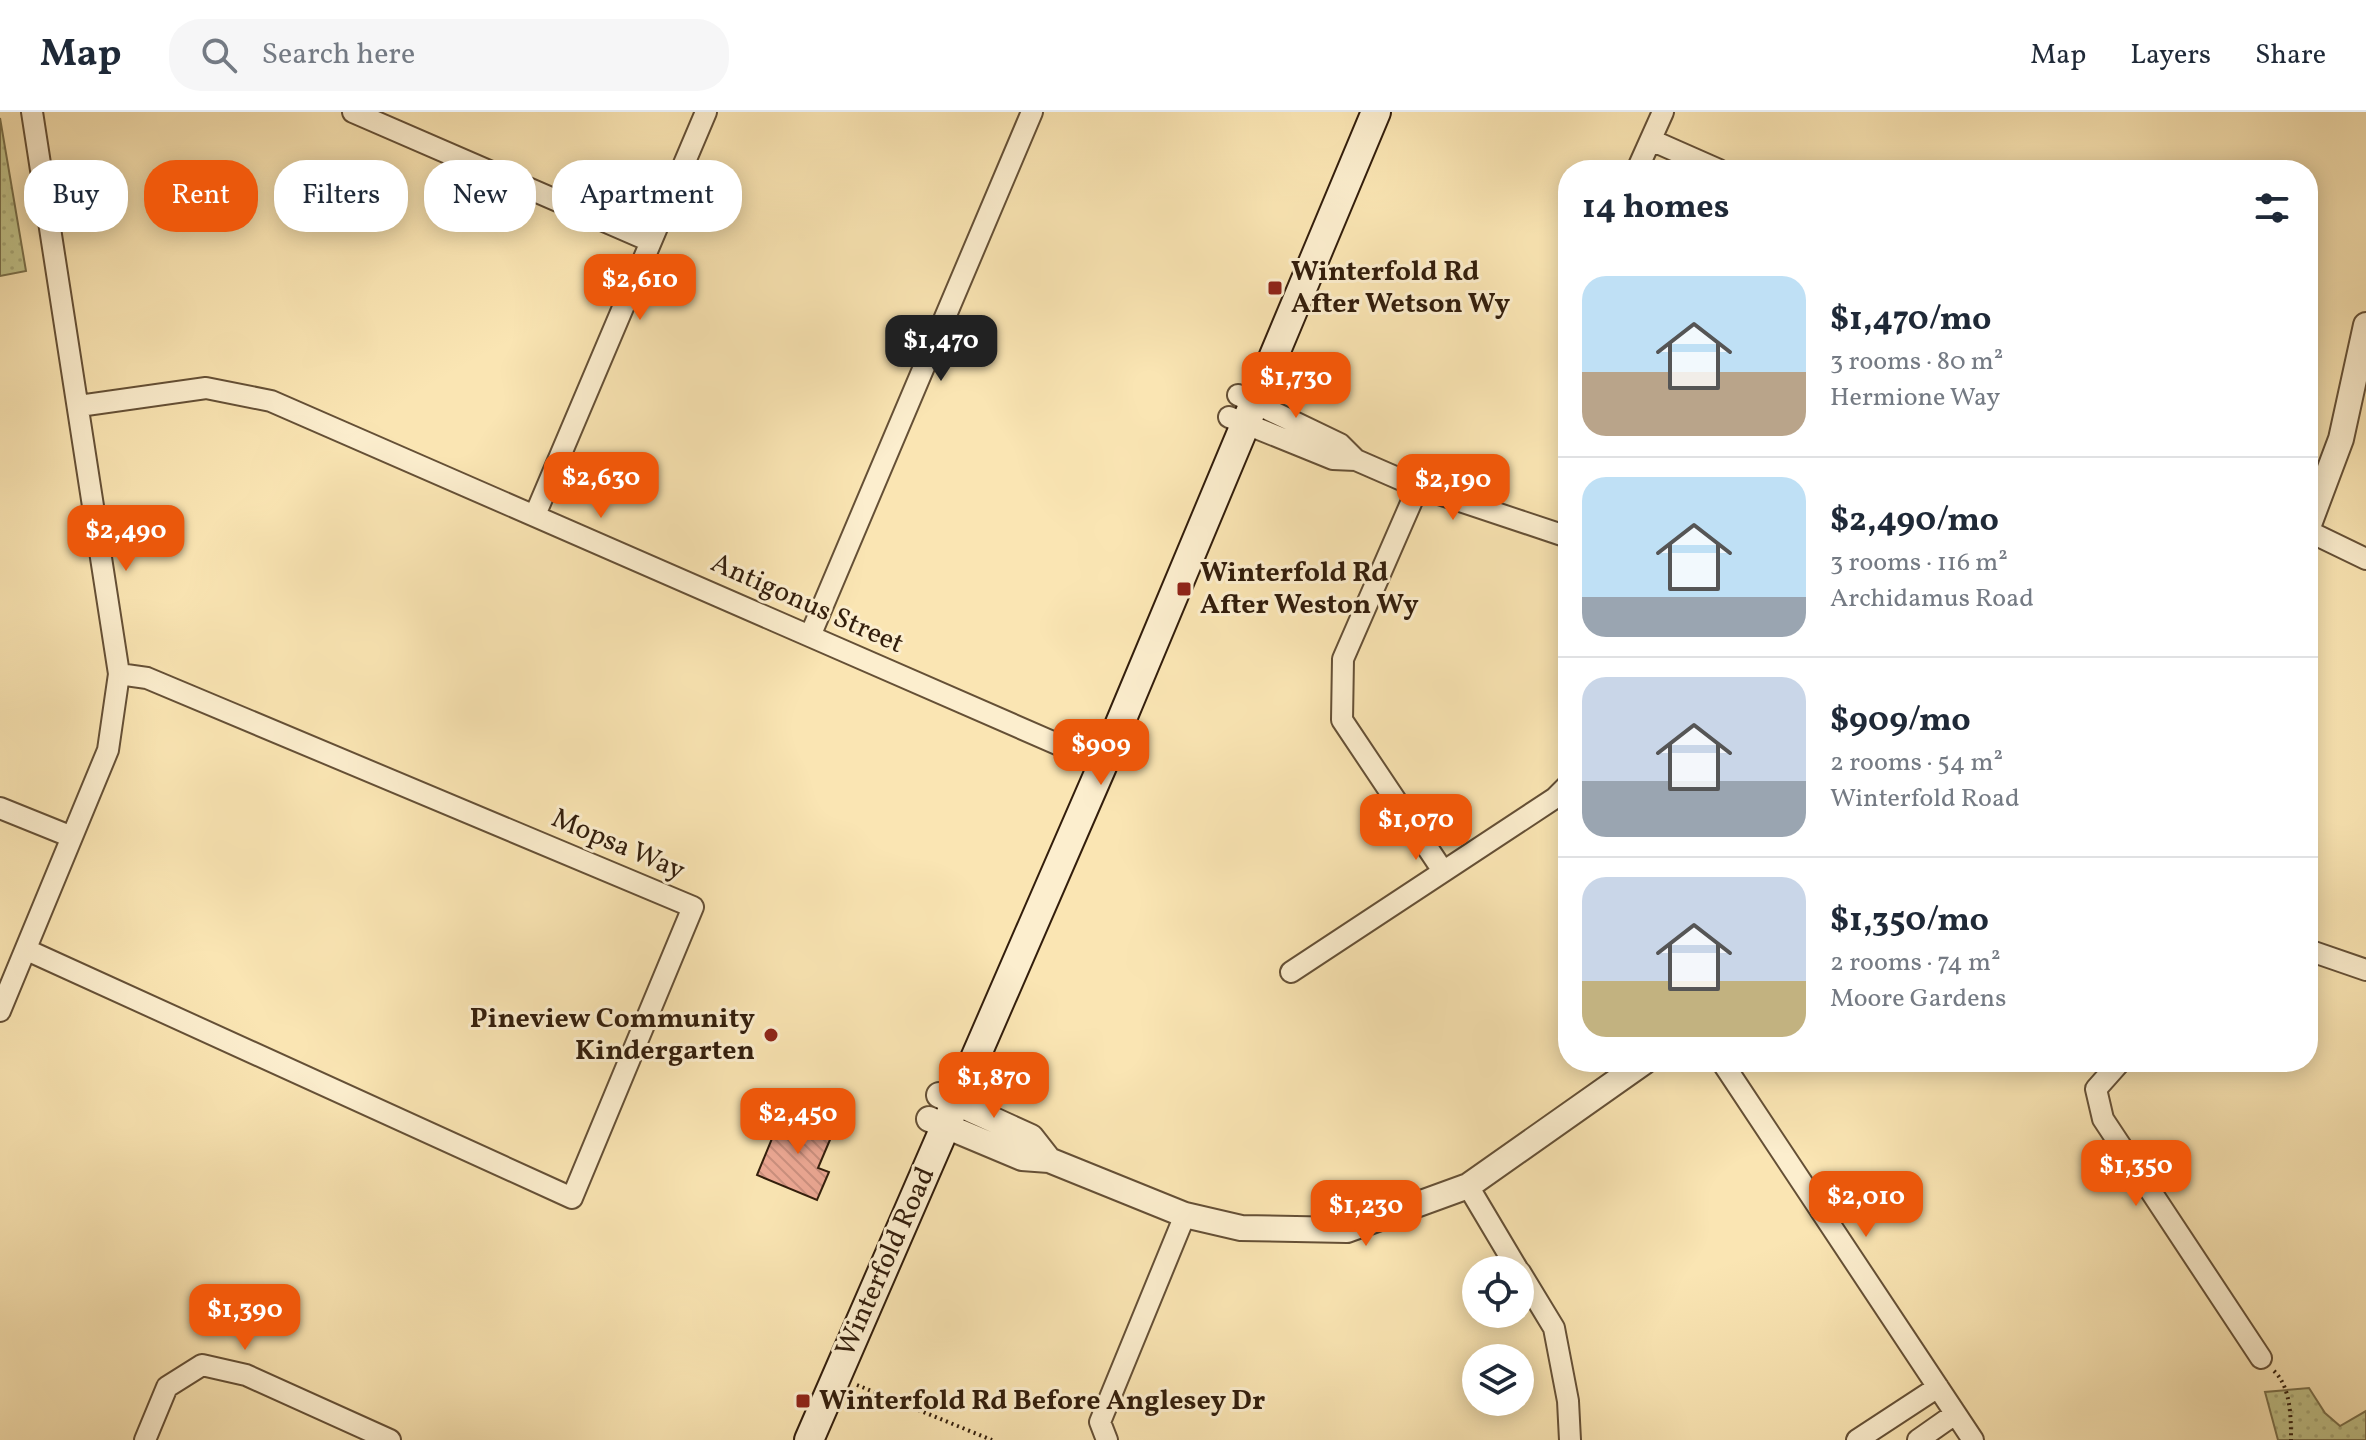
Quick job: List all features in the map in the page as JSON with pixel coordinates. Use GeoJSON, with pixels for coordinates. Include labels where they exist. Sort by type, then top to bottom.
{"type":"FeatureCollection","features":[{"type":"Feature","properties":{"kind":"main road","name":"Winterfold Road"},"geometry":{"type":"LineString","coordinates":[[792,1440],[942,1111],[1094,761],[1241,409],[1357,112]]}},
{"type":"Feature","properties":{"kind":"main road","name":"Winterfold Road"},"geometry":{"type":"LineString","coordinates":[[1241,409],[1376,112]]}},
{"type":"Feature","properties":{"kind":"main road","name":"Winterfold Road"},"geometry":{"type":"LineString","coordinates":[[809,1440],[942,1111]]}},
{"type":"Feature","properties":{"kind":"street"},"geometry":{"type":"LineString","coordinates":[[0,1011],[108,750],[119,674],[32,112]]}},
{"type":"Feature","properties":{"kind":"street"},"geometry":{"type":"LineString","coordinates":[[353,112],[650,241]]}},
{"type":"Feature","properties":{"kind":"street"},"geometry":{"type":"LineString","coordinates":[[535,515],[706,112]]}},
{"type":"Feature","properties":{"kind":"street"},"geometry":{"type":"LineString","coordinates":[[810,636],[1032,112]]}},
{"type":"Feature","properties":{"kind":"street"},"geometry":{"type":"LineString","coordinates":[[1642,160],[1663,112]]}},
{"type":"Feature","properties":{"kind":"street"},"geometry":{"type":"LineString","coordinates":[[1651,140],[1696,160]]}},
{"type":"Feature","properties":{"kind":"street"},"geometry":{"type":"LineString","coordinates":[[2318,502],[2341,439],[2366,325]]}},
{"type":"Feature","properties":{"kind":"street","name":"Antigonus Street"},"geometry":{"type":"LineString","coordinates":[[79,406],[206,388],[271,401],[1094,761]]}},
{"type":"Feature","properties":{"kind":"street"},"geometry":{"type":"LineString","coordinates":[[1241,409],[1340,444],[1356,460],[1418,487],[1558,534]]}},
{"type":"Feature","properties":{"kind":"street"},"geometry":{"type":"LineString","coordinates":[[1418,487],[1343,659],[1342,720],[1443,871]]}},
{"type":"Feature","properties":{"kind":"street"},"geometry":{"type":"LineString","coordinates":[[2318,534],[2366,559]]}},
{"type":"Feature","properties":{"kind":"street","name":"Mopsa Way"},"geometry":{"type":"LineString","coordinates":[[27,950],[572,1198],[693,907],[147,678],[119,674]]}},
{"type":"Feature","properties":{"kind":"street"},"geometry":{"type":"LineString","coordinates":[[1291,972],[1558,795]]}},
{"type":"Feature","properties":{"kind":"street"},"geometry":{"type":"LineString","coordinates":[[0,808],[72,837]]}},
{"type":"Feature","properties":{"kind":"street"},"geometry":{"type":"LineString","coordinates":[[2318,953],[2366,970]]}},
{"type":"Feature","properties":{"kind":"street"},"geometry":{"type":"LineString","coordinates":[[942,1111],[1031,1137],[1049,1160],[1185,1215],[1241,1228],[1347,1230],[1468,1186],[1630,1072]]}},
{"type":"Feature","properties":{"kind":"street"},"geometry":{"type":"LineString","coordinates":[[1729,1072],[1973,1440]]}},
{"type":"Feature","properties":{"kind":"street"},"geometry":{"type":"LineString","coordinates":[[2111,1072],[2096,1089],[2103,1119],[2261,1358]]}},
{"type":"Feature","properties":{"kind":"street"},"geometry":{"type":"LineString","coordinates":[[1468,1186],[1510,1256]]}},
{"type":"Feature","properties":{"kind":"street"},"geometry":{"type":"LineString","coordinates":[[1107,1440],[1100,1422],[1185,1215]]}},
{"type":"Feature","properties":{"kind":"street"},"geometry":{"type":"LineString","coordinates":[[1534,1295],[1554,1328],[1568,1401],[1570,1440]]}},
{"type":"Feature","properties":{"kind":"street"},"geometry":{"type":"LineString","coordinates":[[145,1440],[167,1387],[202,1365],[246,1375],[390,1440]]}},
{"type":"Feature","properties":{"kind":"street"},"geometry":{"type":"LineString","coordinates":[[1857,1440],[1938,1387]]}},
{"type":"Feature","properties":{"kind":"street"},"geometry":{"type":"LineString","coordinates":[[1918,1440],[1955,1414]]}},
{"type":"Feature","properties":{"kind":"path"},"geometry":{"type":"LineString","coordinates":[[2261,1358],[2281,1378],[2291,1415],[2291,1440]]}},
{"type":"Feature","properties":{"kind":"path"},"geometry":{"type":"LineString","coordinates":[[836,1377],[992,1440]]}},
{"type":"Feature","properties":{"kind":"green space"},"geometry":{"type":"Polygon","coordinates":[[[0,118],[26,271],[0,276],[0,118]]]}},
{"type":"Feature","properties":{"kind":"green space"},"geometry":{"type":"Polygon","coordinates":[[[2309,1388],[2325,1413],[2340,1426],[2366,1411],[2366,1440],[2278,1440],[2265,1392],[2309,1388]]]}},
{"type":"Feature","properties":{"kind":"building"},"geometry":{"type":"Polygon","coordinates":[[[805,1115],[835,1128],[818,1168],[829,1172],[817,1200],[757,1175],[780,1119],[800,1127],[805,1115]]]}},
{"type":"Feature","properties":{"kind":"place","name":"Winterfold Rd After Wetson Wy"},"geometry":{"type":"Point","coordinates":[1275,288]}},
{"type":"Feature","properties":{"kind":"place","name":"Winterfold Rd After Weston Wy"},"geometry":{"type":"Point","coordinates":[1184,589]}},
{"type":"Feature","properties":{"kind":"place","name":"Pineview Community Kindergarten"},"geometry":{"type":"Point","coordinates":[771,1035]}},
{"type":"Feature","properties":{"kind":"place","name":"Winterfold Rd Before Anglesey Dr"},"geometry":{"type":"Point","coordinates":[803,1401]}}]}
